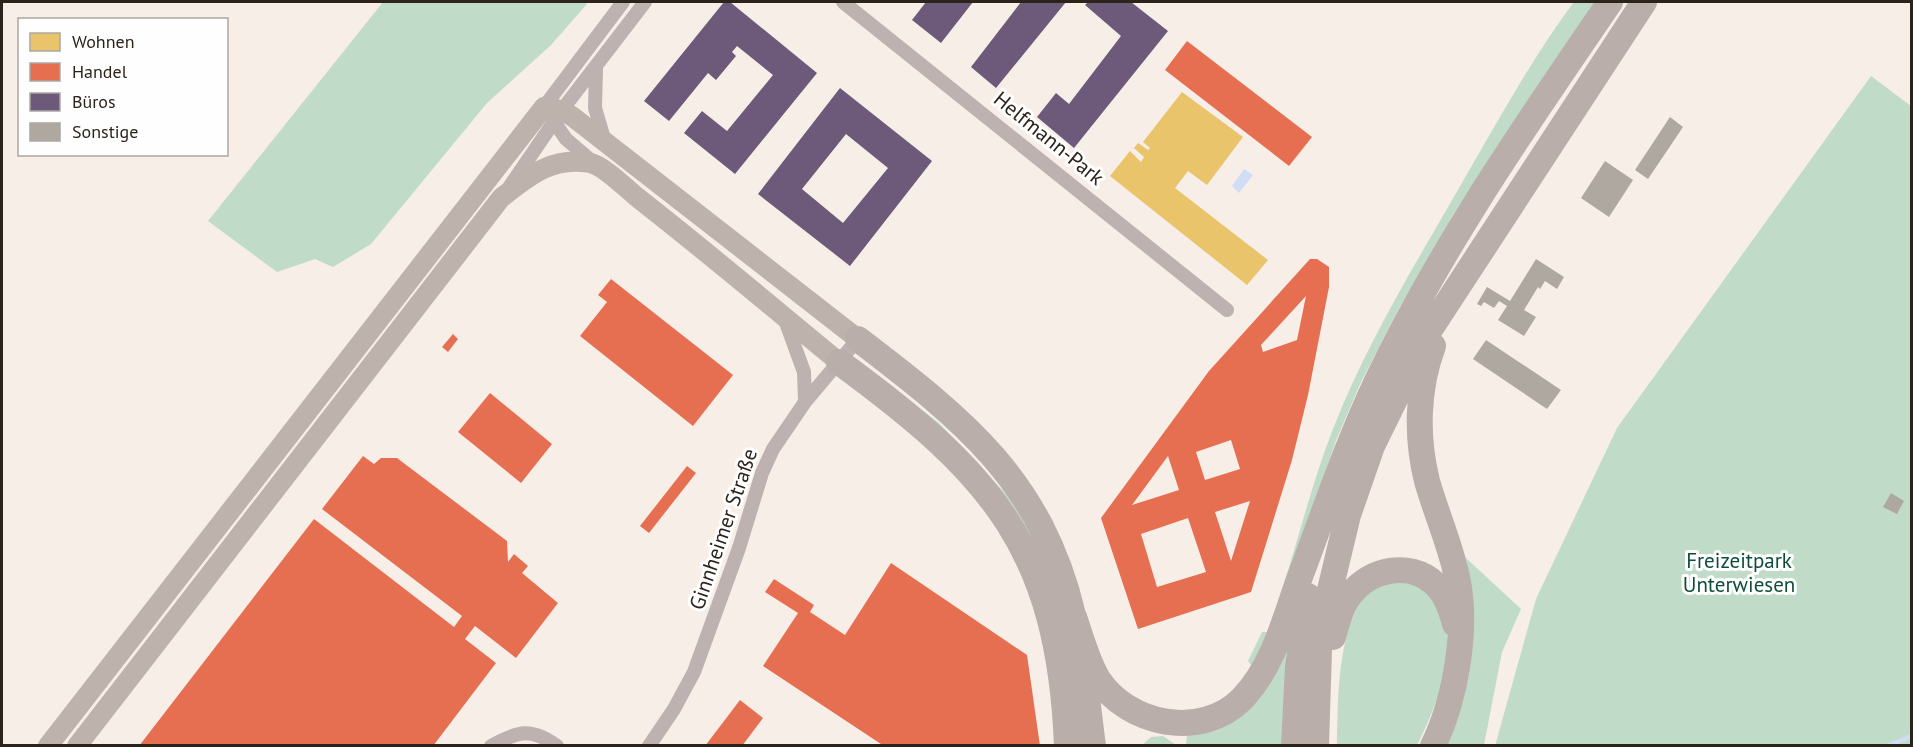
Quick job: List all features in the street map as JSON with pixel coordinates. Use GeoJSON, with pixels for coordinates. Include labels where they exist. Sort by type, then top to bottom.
{"type":"FeatureCollection","features":[{"type":"Feature","properties":{"kind":"highway"},"geometry":{"type":"LineString","coordinates":[[858,339],[964,426],[1017,483],[1054,554],[1091,666],[1107,691],[1131,710],[1154,720],[1184,723],[1230,707],[1241,699],[1261,675],[1287,621],[1300,576],[1350,443],[1375,385],[1435,271],[1530,119],[1610,2]]}},
{"type":"Feature","properties":{"kind":"highway"},"geometry":{"type":"LineString","coordinates":[[1316,746],[1320,677],[1319,649],[1334,566],[1372,446],[1427,334],[1475,256],[1644,2]]}},
{"type":"Feature","properties":{"kind":"highway"},"geometry":{"type":"LineString","coordinates":[[1433,746],[1454,684],[1461,603],[1457,575],[1428,482],[1420,419],[1428,359],[1475,256]]}},
{"type":"Feature","properties":{"kind":"highway"},"geometry":{"type":"LineString","coordinates":[[839,362],[942,443],[977,480],[1008,520],[1029,560],[1045,599],[1059,662],[1072,746]]}},
{"type":"Feature","properties":{"kind":"highway"},"geometry":{"type":"LineString","coordinates":[[1294,746],[1302,627],[1323,519]]}},
{"type":"Feature","properties":{"kind":"highway"},"geometry":{"type":"LineString","coordinates":[[1320,677],[1330,655],[1337,624],[1350,594],[1367,578],[1387,571],[1413,572],[1434,583],[1448,603],[1459,636]]}},
{"type":"Feature","properties":{"kind":"highway"},"geometry":{"type":"LineString","coordinates":[[1074,617],[1094,746]]}},
{"type":"Feature","properties":{"kind":"highway"},"geometry":{"type":"LineString","coordinates":[[1066,716],[1067,746]]}},
{"type":"Feature","properties":{"kind":"main road"},"geometry":{"type":"LineString","coordinates":[[48,746],[553,113],[605,142],[858,339]]}},
{"type":"Feature","properties":{"kind":"main road"},"geometry":{"type":"LineString","coordinates":[[77,746],[501,198],[526,177],[544,166],[563,162],[594,163],[782,313],[839,362]]}},
{"type":"Feature","properties":{"kind":"street"},"geometry":{"type":"LineString","coordinates":[[501,198],[623,2]]}},
{"type":"Feature","properties":{"kind":"street"},"geometry":{"type":"LineString","coordinates":[[553,113],[596,67],[645,2]]}},
{"type":"Feature","properties":{"kind":"street","name":"Helfmann-Park"},"geometry":{"type":"LineString","coordinates":[[843,2],[1078,188],[1227,310]]}},
{"type":"Feature","properties":{"kind":"street"},"geometry":{"type":"LineString","coordinates":[[596,67],[594,100],[605,142]]}},
{"type":"Feature","properties":{"kind":"street"},"geometry":{"type":"LineString","coordinates":[[553,113],[566,139],[594,163]]}},
{"type":"Feature","properties":{"kind":"street"},"geometry":{"type":"LineString","coordinates":[[782,313],[804,372],[805,402]]}},
{"type":"Feature","properties":{"kind":"street","name":"Ginnheimer Straße"},"geometry":{"type":"LineString","coordinates":[[649,746],[694,672],[739,548],[762,473],[786,427],[858,339]]}},
{"type":"Feature","properties":{"kind":"street"},"geometry":{"type":"LineString","coordinates":[[491,746],[518,733],[530,732],[544,736],[556,746]]}},
{"type":"Feature","properties":{"kind":"green space"},"geometry":{"type":"Polygon","coordinates":[[[383,2],[584,2],[587,4],[551,45],[487,103],[371,244],[333,267],[315,259],[277,272],[208,221],[383,2]]]}},
{"type":"Feature","properties":{"kind":"green space"},"geometry":{"type":"Polygon","coordinates":[[[1574,2],[1595,2],[1453,215],[1397,312],[1361,382],[1337,438],[1256,671],[1248,661],[1262,632],[1267,632],[1324,454],[1359,369],[1497,121],[1542,48],[1574,2]]]}},
{"type":"Feature","properties":{"kind":"green space","name":"Freizeitpark Unterwiesen"},"geometry":{"type":"Polygon","coordinates":[[[1871,76],[1911,106],[1911,745],[1495,746],[1536,599],[1617,428],[1871,76]]]}},
{"type":"Feature","properties":{"kind":"green space"},"geometry":{"type":"Polygon","coordinates":[[[876,374],[939,423],[1025,514],[1054,594],[875,377],[876,374]]]}},
{"type":"Feature","properties":{"kind":"green space"},"geometry":{"type":"Polygon","coordinates":[[[1466,558],[1521,609],[1502,652],[1484,745],[1445,746],[1462,697],[1470,653],[1471,631],[1466,558]]]}},
{"type":"Feature","properties":{"kind":"green space"},"geometry":{"type":"Polygon","coordinates":[[[1395,580],[1424,587],[1444,614],[1448,632],[1447,652],[1439,693],[1417,745],[1337,746],[1339,683],[1347,636],[1354,616],[1364,599],[1377,587],[1395,580]]]}},
{"type":"Feature","properties":{"kind":"green space"},"geometry":{"type":"Polygon","coordinates":[[[1290,634],[1285,745],[1178,746],[1186,744],[1187,736],[1201,731],[1290,634]]]}},
{"type":"Feature","properties":{"kind":"green space"},"geometry":{"type":"Polygon","coordinates":[[[1163,736],[1176,745],[1142,745],[1151,737],[1163,736]]]}},
{"type":"Feature","properties":{"kind":"water"},"geometry":{"type":"Polygon","coordinates":[[[1244,169],[1253,175],[1239,193],[1232,186],[1244,169]]]}},
{"type":"Feature","properties":{"kind":"building: Wohnen"},"geometry":{"type":"Polygon","coordinates":[[[1182,92],[1243,137],[1207,185],[1188,171],[1175,188],[1268,260],[1247,285],[1110,176],[1130,151],[1141,162],[1144,157],[1134,148],[1138,143],[1148,150],[1150,148],[1143,142],[1182,92]]]}},
{"type":"Feature","properties":{"kind":"building: Handel"},"geometry":{"type":"Polygon","coordinates":[[[1187,41],[1312,137],[1289,166],[1165,70],[1187,41]]]}},
{"type":"Feature","properties":{"kind":"building: Handel"},"geometry":{"type":"Polygon","coordinates":[[[1310,259],[1317,259],[1329,267],[1329,287],[1308,395],[1292,460],[1251,592],[1138,629],[1101,518],[1209,371],[1310,259]],[[1306,296],[1261,345],[1263,352],[1297,340],[1306,296]],[[1231,440],[1196,452],[1205,480],[1240,469],[1231,440]],[[1168,456],[1132,505],[1179,490],[1168,456]],[[1250,501],[1215,512],[1231,561],[1250,501]],[[1188,518],[1141,534],[1157,587],[1206,572],[1188,518]]]}},
{"type":"Feature","properties":{"kind":"building: Handel"},"geometry":{"type":"Polygon","coordinates":[[[611,279],[733,375],[693,426],[580,336],[607,302],[598,295],[611,279]]]}},
{"type":"Feature","properties":{"kind":"building: Handel"},"geometry":{"type":"Polygon","coordinates":[[[453,334],[458,339],[448,352],[442,347],[453,334]]]}},
{"type":"Feature","properties":{"kind":"building: Handel"},"geometry":{"type":"Polygon","coordinates":[[[490,393],[552,444],[521,483],[458,432],[490,393]]]}},
{"type":"Feature","properties":{"kind":"building: Handel"},"geometry":{"type":"Polygon","coordinates":[[[363,456],[374,464],[381,458],[397,458],[507,541],[508,562],[514,554],[528,566],[522,573],[558,603],[516,658],[475,626],[465,639],[496,663],[433,746],[139,746],[314,519],[454,627],[462,616],[322,509],[363,456]]]}},
{"type":"Feature","properties":{"kind":"building: Handel"},"geometry":{"type":"Polygon","coordinates":[[[687,466],[696,473],[649,533],[640,526],[687,466]]]}},
{"type":"Feature","properties":{"kind":"building: Handel"},"geometry":{"type":"Polygon","coordinates":[[[891,563],[1027,655],[1040,746],[884,746],[763,666],[798,613],[765,592],[774,579],[814,605],[810,612],[845,635],[891,563]]]}},
{"type":"Feature","properties":{"kind":"building: Handel"},"geometry":{"type":"Polygon","coordinates":[[[740,700],[763,718],[742,746],[705,746],[740,700]]]}},
{"type":"Feature","properties":{"kind":"building: Büros"},"geometry":{"type":"Polygon","coordinates":[[[724,2],[730,2],[817,73],[735,174],[684,133],[702,111],[727,131],[773,75],[737,46],[732,52],[736,56],[716,80],[708,73],[669,121],[644,101],[724,2]]]}},
{"type":"Feature","properties":{"kind":"building: Büros"},"geometry":{"type":"Polygon","coordinates":[[[926,2],[973,2],[941,43],[912,20],[926,2]]]}},
{"type":"Feature","properties":{"kind":"building: Büros"},"geometry":{"type":"Polygon","coordinates":[[[1021,2],[1066,2],[996,88],[971,67],[1021,2]]]}},
{"type":"Feature","properties":{"kind":"building: Büros"},"geometry":{"type":"Polygon","coordinates":[[[1088,2],[1131,2],[1168,31],[1074,148],[1037,117],[1056,93],[1069,104],[1121,36],[1085,5],[1088,2]]]}},
{"type":"Feature","properties":{"kind":"building: Büros"},"geometry":{"type":"Polygon","coordinates":[[[840,88],[932,161],[850,266],[758,194],[840,88]],[[846,134],[802,189],[843,223],[888,168],[846,134]]]}},
{"type":"Feature","properties":{"kind":"building: Sonstige"},"geometry":{"type":"Polygon","coordinates":[[[1670,117],[1683,127],[1648,179],[1635,170],[1670,117]]]}},
{"type":"Feature","properties":{"kind":"building: Sonstige"},"geometry":{"type":"Polygon","coordinates":[[[1605,161],[1633,180],[1609,217],[1581,198],[1605,161]]]}},
{"type":"Feature","properties":{"kind":"building: Sonstige"},"geometry":{"type":"Polygon","coordinates":[[[1536,259],[1564,277],[1557,289],[1545,281],[1540,289],[1538,287],[1524,310],[1536,317],[1524,336],[1498,320],[1507,306],[1499,301],[1494,308],[1484,302],[1481,306],[1477,304],[1487,287],[1510,301],[1536,259]]]}},
{"type":"Feature","properties":{"kind":"building: Sonstige"},"geometry":{"type":"Polygon","coordinates":[[[1486,340],[1561,390],[1547,409],[1473,359],[1486,340]]]}},
{"type":"Feature","properties":{"kind":"building: Sonstige"},"geometry":{"type":"Polygon","coordinates":[[[1891,493],[1904,501],[1897,514],[1883,507],[1891,493]]]}},
{"type":"Feature","properties":{"kind":"waterway"},"geometry":{"type":"LineString","coordinates":[[1887,746],[1912,736]]}}]}
